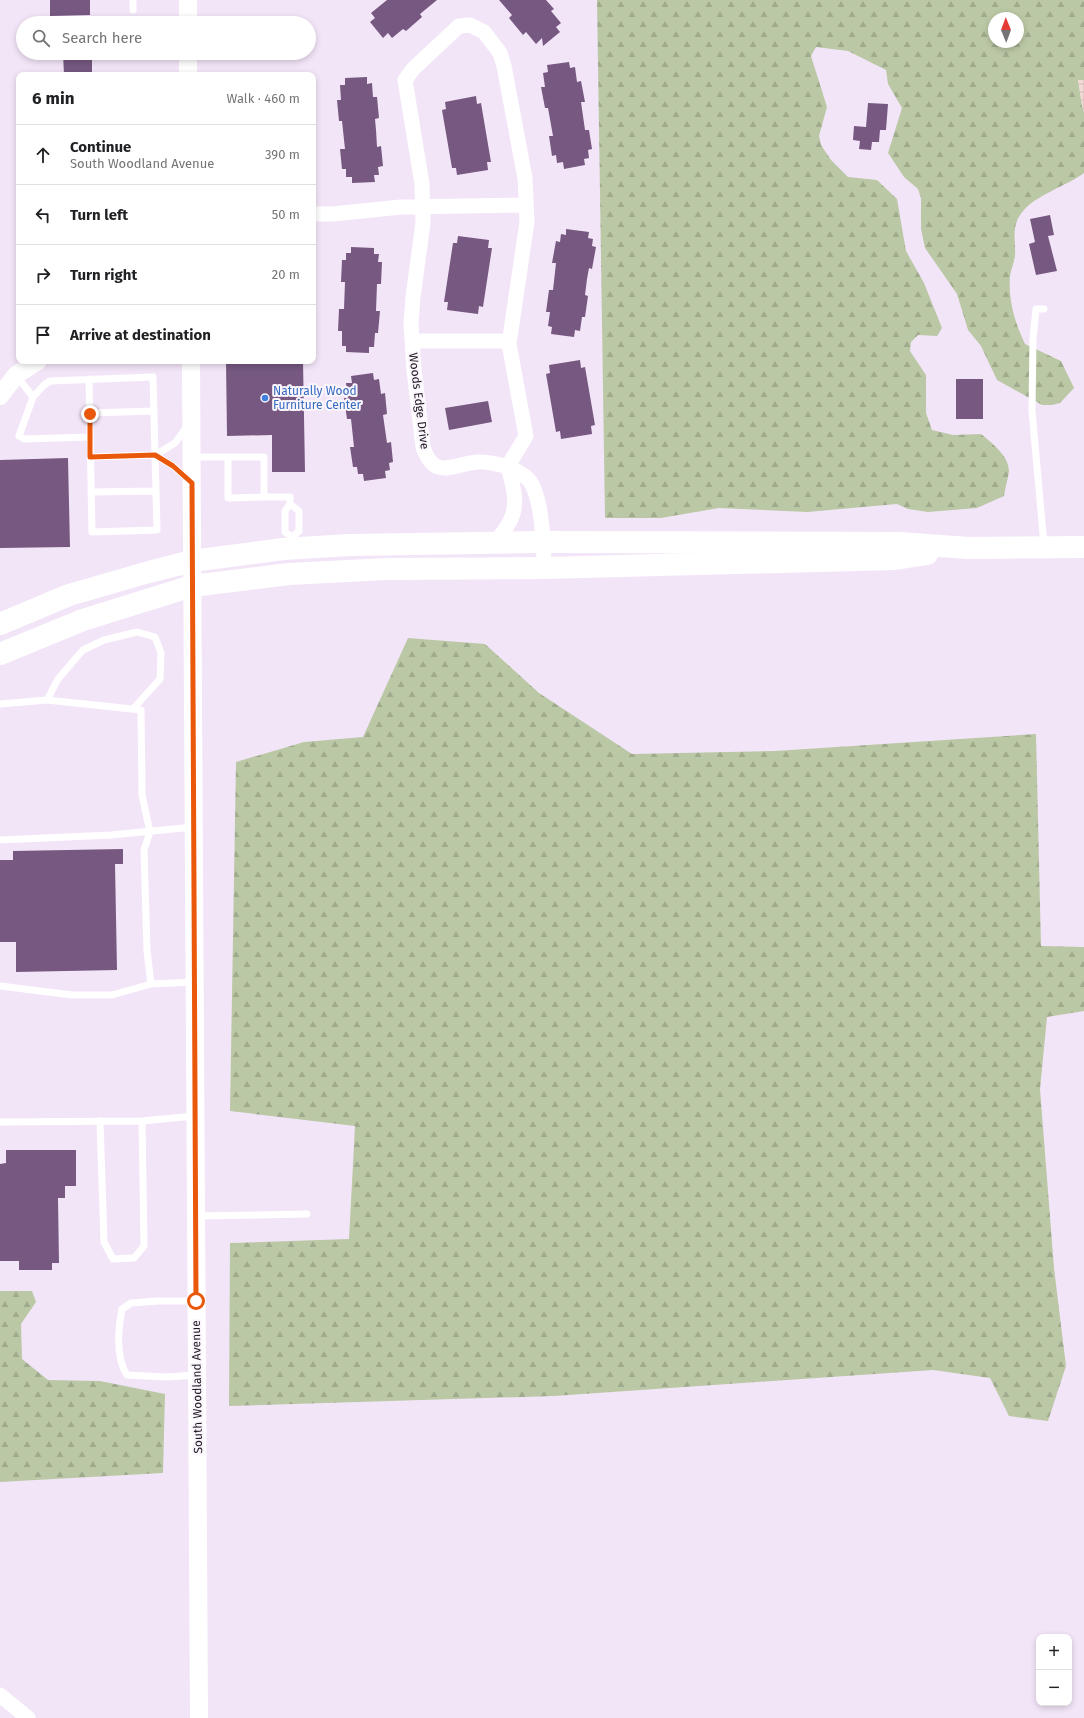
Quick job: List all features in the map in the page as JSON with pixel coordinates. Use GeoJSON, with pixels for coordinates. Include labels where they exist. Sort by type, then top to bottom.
{"type":"FeatureCollection","features":[{"type":"Feature","properties":{"kind":"main road"},"geometry":{"type":"LineString","coordinates":[[0,624],[69,595],[192,560],[293,543],[350,545],[543,542],[899,543],[968,548],[1084,547]]}},
{"type":"Feature","properties":{"kind":"main road"},"geometry":{"type":"LineString","coordinates":[[0,654],[83,620],[192,586],[304,573],[387,569],[544,568],[895,559],[968,548]]}},
{"type":"Feature","properties":{"kind":"street"},"geometry":{"type":"LineString","coordinates":[[188,0],[188,16]]}},
{"type":"Feature","properties":{"kind":"street","name":"Woods Edge Drive"},"geometry":{"type":"LineString","coordinates":[[470,25],[484,32],[500,53],[504,66],[525,178],[527,222],[509,341],[526,436],[508,466],[478,462],[445,468],[435,466],[427,459],[423,447],[414,370],[411,324],[423,223],[423,206],[422,184],[405,80],[413,69],[458,26],[470,25]]}},
{"type":"Feature","properties":{"kind":"street"},"geometry":{"type":"LineString","coordinates":[[188,60],[188,72]]}},
{"type":"Feature","properties":{"kind":"street"},"geometry":{"type":"LineString","coordinates":[[316,214],[333,214],[423,206],[526,205]]}},
{"type":"Feature","properties":{"kind":"street"},"geometry":{"type":"LineString","coordinates":[[412,341],[509,341]]}},
{"type":"Feature","properties":{"kind":"street"},"geometry":{"type":"LineString","coordinates":[[0,396],[16,375],[33,364]]}},
{"type":"Feature","properties":{"kind":"street","name":"South Woodland Avenue"},"geometry":{"type":"LineString","coordinates":[[192,364],[196,1301],[200,1718]]}},
{"type":"Feature","properties":{"kind":"street"},"geometry":{"type":"LineString","coordinates":[[508,466],[528,480],[535,492],[543,542],[544,568]]}},
{"type":"Feature","properties":{"kind":"street"},"geometry":{"type":"LineString","coordinates":[[495,543],[511,519],[515,505],[513,485],[508,466]]}},
{"type":"Feature","properties":{"kind":"street"},"geometry":{"type":"LineString","coordinates":[[0,1695],[28,1718]]}},
{"type":"Feature","properties":{"kind":"lane"},"geometry":{"type":"LineString","coordinates":[[133,0],[133,10]]}},
{"type":"Feature","properties":{"kind":"lane"},"geometry":{"type":"LineString","coordinates":[[1044,309],[1036,309],[1033,339],[1032,411],[1044,547]]}},
{"type":"Feature","properties":{"kind":"lane"},"geometry":{"type":"LineString","coordinates":[[16,375],[33,397]]}},
{"type":"Feature","properties":{"kind":"lane"},"geometry":{"type":"LineString","coordinates":[[89,379],[92,532],[157,530],[153,377],[89,379],[50,381],[33,397],[19,436],[24,439],[90,436]]}},
{"type":"Feature","properties":{"kind":"lane"},"geometry":{"type":"LineString","coordinates":[[90,414],[154,411]]}},
{"type":"Feature","properties":{"kind":"lane"},"geometry":{"type":"LineString","coordinates":[[90,457],[155,455],[175,443],[192,420]]}},
{"type":"Feature","properties":{"kind":"lane"},"geometry":{"type":"LineString","coordinates":[[155,455],[173,466],[192,483]]}},
{"type":"Feature","properties":{"kind":"lane"},"geometry":{"type":"LineString","coordinates":[[192,457],[264,456],[264,497]]}},
{"type":"Feature","properties":{"kind":"lane"},"geometry":{"type":"LineString","coordinates":[[228,457],[228,498],[290,497],[290,504],[285,511],[286,532],[293,543]]}},
{"type":"Feature","properties":{"kind":"lane"},"geometry":{"type":"LineString","coordinates":[[91,492],[156,491]]}},
{"type":"Feature","properties":{"kind":"lane"},"geometry":{"type":"LineString","coordinates":[[290,504],[299,510],[299,531],[293,543]]}},
{"type":"Feature","properties":{"kind":"lane"},"geometry":{"type":"LineString","coordinates":[[47,700],[58,678],[83,650],[104,640],[137,632],[154,637],[161,653],[160,679],[133,709]]}},
{"type":"Feature","properties":{"kind":"lane"},"geometry":{"type":"LineString","coordinates":[[0,704],[47,700],[141,710],[142,795],[150,832],[144,850],[147,951],[151,984]]}},
{"type":"Feature","properties":{"kind":"lane"},"geometry":{"type":"LineString","coordinates":[[0,840],[111,835],[194,827]]}},
{"type":"Feature","properties":{"kind":"lane"},"geometry":{"type":"LineString","coordinates":[[0,986],[72,995],[112,995],[151,984],[195,982]]}},
{"type":"Feature","properties":{"kind":"lane"},"geometry":{"type":"LineString","coordinates":[[0,1122],[142,1121],[196,1116]]}},
{"type":"Feature","properties":{"kind":"lane"},"geometry":{"type":"LineString","coordinates":[[100,1121],[104,1242],[113,1259],[134,1258],[144,1246],[142,1121]]}},
{"type":"Feature","properties":{"kind":"lane"},"geometry":{"type":"LineString","coordinates":[[196,1216],[307,1214]]}},
{"type":"Feature","properties":{"kind":"lane"},"geometry":{"type":"LineString","coordinates":[[196,1301],[131,1303],[122,1309],[120,1322],[120,1353],[122,1366],[127,1375],[166,1377],[197,1375]]}},
{"type":"Feature","properties":{"kind":"shaded area"},"geometry":{"type":"Polygon","coordinates":[[[1078,79],[1084,80],[1084,112],[1082,106],[1078,79]]]}},
{"type":"Feature","properties":{"kind":"green space"},"geometry":{"type":"Polygon","coordinates":[[[597,0],[1084,0],[1084,80],[1078,80],[1084,112],[1084,173],[1044,195],[1024,210],[1015,227],[1015,256],[1010,276],[1011,303],[1018,328],[1025,344],[1061,361],[1074,388],[1060,403],[1052,405],[1042,405],[997,380],[981,346],[968,330],[957,294],[925,248],[921,229],[921,198],[918,189],[904,177],[888,153],[902,108],[888,84],[886,70],[848,51],[816,47],[811,56],[827,107],[819,136],[821,145],[831,160],[848,177],[877,180],[897,199],[906,251],[924,283],[942,328],[937,336],[918,335],[911,342],[910,351],[926,375],[926,413],[932,430],[953,435],[981,434],[995,446],[1003,455],[1008,465],[1009,471],[1004,496],[977,508],[928,512],[908,509],[897,504],[807,512],[719,508],[661,518],[605,518],[597,0]]]}},
{"type":"Feature","properties":{"kind":"green space"},"geometry":{"type":"Polygon","coordinates":[[[408,638],[485,644],[539,693],[632,754],[775,751],[1036,734],[1041,946],[1084,947],[1084,1011],[1047,1017],[1040,1089],[1054,1268],[1066,1366],[1048,1421],[1009,1416],[990,1378],[933,1370],[554,1396],[229,1406],[230,1243],[349,1239],[355,1126],[230,1111],[236,762],[304,742],[363,737],[408,638]]]}},
{"type":"Feature","properties":{"kind":"green space"},"geometry":{"type":"Polygon","coordinates":[[[0,1291],[32,1291],[36,1302],[21,1324],[22,1359],[48,1380],[100,1381],[165,1394],[163,1473],[0,1482],[0,1291]]]}},
{"type":"Feature","properties":{"kind":"building"},"geometry":{"type":"Polygon","coordinates":[[[50,0],[90,0],[90,15],[50,16],[50,0]]]}},
{"type":"Feature","properties":{"kind":"building"},"geometry":{"type":"Polygon","coordinates":[[[387,0],[437,0],[420,14],[422,17],[406,31],[403,29],[392,38],[388,33],[383,38],[370,22],[375,18],[371,13],[387,0]]]}},
{"type":"Feature","properties":{"kind":"building"},"geometry":{"type":"Polygon","coordinates":[[[499,0],[546,0],[554,9],[551,11],[561,23],[556,27],[560,32],[543,46],[542,38],[536,44],[526,32],[523,35],[509,18],[512,15],[499,0]]]}},
{"type":"Feature","properties":{"kind":"building"},"geometry":{"type":"Polygon","coordinates":[[[63,60],[92,60],[92,72],[64,72],[63,60]]]}},
{"type":"Feature","properties":{"kind":"building"},"geometry":{"type":"Polygon","coordinates":[[[569,62],[570,68],[575,67],[577,82],[581,81],[585,102],[581,102],[585,130],[589,130],[592,149],[588,150],[589,158],[584,159],[585,165],[564,169],[563,162],[557,163],[556,155],[552,156],[549,136],[553,136],[548,108],[545,108],[541,87],[545,87],[543,73],[548,72],[547,65],[569,62]]]}},
{"type":"Feature","properties":{"kind":"building"},"geometry":{"type":"Polygon","coordinates":[[[367,77],[367,84],[372,83],[373,97],[377,97],[379,118],[375,119],[377,147],[381,146],[383,166],[378,167],[379,175],[374,175],[375,182],[352,183],[352,177],[346,177],[346,169],[342,169],[340,149],[345,149],[342,121],[339,121],[337,100],[341,100],[340,85],[345,85],[345,78],[367,77]]]}},
{"type":"Feature","properties":{"kind":"building"},"geometry":{"type":"Polygon","coordinates":[[[476,96],[477,104],[481,103],[491,162],[487,162],[488,170],[457,175],[456,168],[452,168],[442,110],[446,109],[445,102],[476,96]]]}},
{"type":"Feature","properties":{"kind":"building"},"geometry":{"type":"Polygon","coordinates":[[[868,103],[888,104],[886,130],[880,130],[879,142],[872,142],[871,150],[859,149],[860,141],[853,140],[854,126],[866,127],[868,103]]]}},
{"type":"Feature","properties":{"kind":"building"},"geometry":{"type":"Polygon","coordinates":[[[1050,215],[1054,235],[1048,236],[1057,271],[1036,275],[1029,244],[1035,242],[1030,219],[1050,215]]]}},
{"type":"Feature","properties":{"kind":"building"},"geometry":{"type":"Polygon","coordinates":[[[566,229],[589,232],[588,238],[593,239],[592,246],[596,247],[592,269],[589,268],[587,279],[585,295],[588,296],[585,317],[582,317],[580,331],[575,330],[574,337],[551,334],[552,327],[548,326],[550,312],[546,312],[549,290],[553,290],[556,263],[552,263],[556,241],[560,242],[561,234],[566,235],[566,229]]]}},
{"type":"Feature","properties":{"kind":"building"},"geometry":{"type":"Polygon","coordinates":[[[458,236],[489,240],[488,248],[492,248],[483,307],[479,306],[478,314],[447,310],[448,302],[444,302],[453,243],[457,243],[458,236]]]}},
{"type":"Feature","properties":{"kind":"building"},"geometry":{"type":"Polygon","coordinates":[[[351,247],[374,248],[374,254],[379,254],[378,262],[382,262],[381,284],[377,284],[376,311],[380,311],[378,333],[375,333],[374,347],[369,347],[369,353],[346,352],[346,346],[342,346],[342,331],[338,331],[339,309],[344,309],[345,282],[341,282],[342,260],[346,260],[346,253],[351,253],[351,247]]]}},
{"type":"Feature","properties":{"kind":"building"},"geometry":{"type":"Polygon","coordinates":[[[580,360],[581,368],[585,367],[595,425],[591,426],[592,434],[561,439],[560,431],[556,432],[546,374],[550,373],[549,365],[580,360]]]}},
{"type":"Feature","properties":{"kind":"building","name":"Naturally Wood Furniture Center"},"geometry":{"type":"Polygon","coordinates":[[[226,364],[303,364],[305,472],[272,472],[272,435],[227,436],[226,364]]]}},
{"type":"Feature","properties":{"kind":"building"},"geometry":{"type":"Polygon","coordinates":[[[373,373],[374,380],[379,379],[381,394],[385,393],[387,414],[383,415],[387,443],[391,442],[393,462],[389,463],[390,470],[385,471],[386,478],[364,481],[363,474],[358,474],[357,467],[353,467],[350,447],[354,447],[351,419],[347,419],[344,398],[348,398],[346,383],[352,383],[351,376],[373,373]]]}},
{"type":"Feature","properties":{"kind":"building"},"geometry":{"type":"Polygon","coordinates":[[[956,379],[983,379],[983,419],[956,419],[956,379]]]}},
{"type":"Feature","properties":{"kind":"building"},"geometry":{"type":"Polygon","coordinates":[[[488,401],[492,422],[449,430],[445,408],[488,401]]]}},
{"type":"Feature","properties":{"kind":"building"},"geometry":{"type":"Polygon","coordinates":[[[68,458],[70,547],[0,548],[0,460],[68,458]]]}},
{"type":"Feature","properties":{"kind":"building"},"geometry":{"type":"Polygon","coordinates":[[[123,849],[123,864],[115,864],[117,970],[16,972],[16,942],[0,942],[0,860],[13,860],[13,851],[123,849]]]}},
{"type":"Feature","properties":{"kind":"building"},"geometry":{"type":"Polygon","coordinates":[[[6,1150],[76,1150],[76,1186],[65,1186],[65,1198],[58,1198],[59,1263],[52,1263],[52,1270],[19,1270],[19,1261],[0,1261],[0,1164],[6,1163],[6,1150]]]}},
{"type":"Feature","properties":{"kind":"place","name":"Naturally Wood Furniture Center"},"geometry":{"type":"Point","coordinates":[265,398]}},
{"type":"Feature","properties":{"kind":"route"},"geometry":{"type":"LineString","coordinates":[[90,414],[90,457],[155,455],[173,466],[192,483],[196,1301]]}}]}
